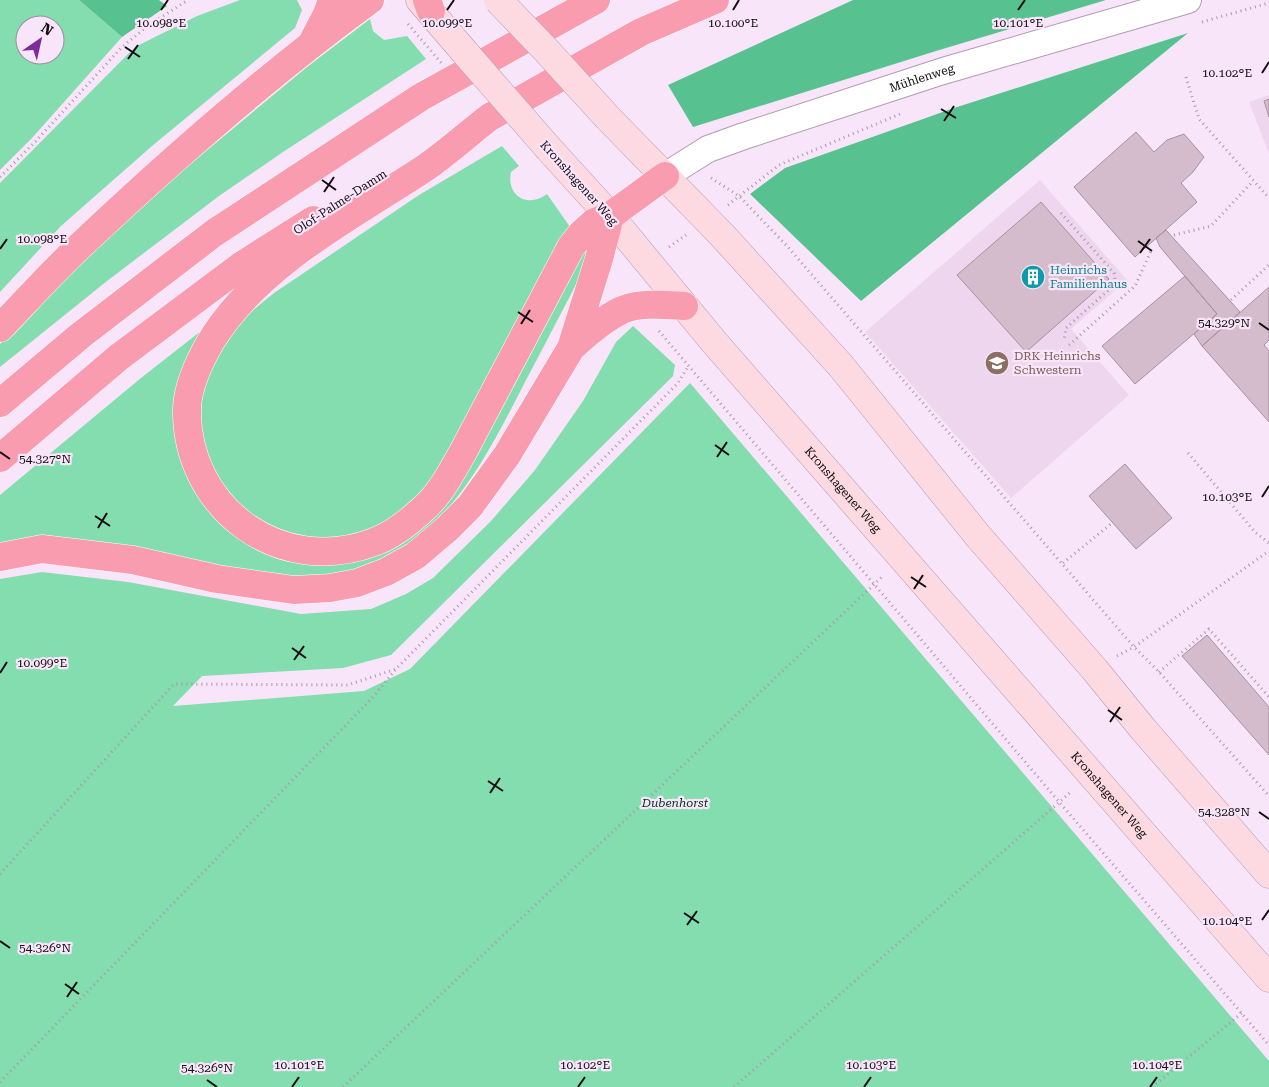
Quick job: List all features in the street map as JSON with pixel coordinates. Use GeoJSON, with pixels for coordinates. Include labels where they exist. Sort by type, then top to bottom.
{"type":"FeatureCollection","features":[{"type":"Feature","properties":{"kind":"highway"},"geometry":{"type":"LineString","coordinates":[[312,42],[328,14],[332,0]]}},
{"type":"Feature","properties":{"kind":"highway"},"geometry":{"type":"LineString","coordinates":[[0,328],[81,245],[172,162],[312,42],[370,0]]}},
{"type":"Feature","properties":{"kind":"highway"},"geometry":{"type":"LineString","coordinates":[[0,403],[81,335],[214,233],[421,97],[596,0]]}},
{"type":"Feature","properties":{"kind":"highway","name":"Olof-Palme-Damm"},"geometry":{"type":"LineString","coordinates":[[0,458],[119,357],[242,264],[426,147],[491,116],[641,32],[715,0]]}},
{"type":"Feature","properties":{"kind":"highway"},"geometry":{"type":"LineString","coordinates":[[491,116],[427,166],[302,247],[266,277],[234,310],[211,341],[195,374],[187,406],[189,440],[198,468],[214,495],[233,518],[257,535],[300,551],[324,552],[349,549],[375,542],[396,530],[424,509],[446,481],[463,452],[571,247],[592,223],[610,216],[676,169]]}},
{"type":"Feature","properties":{"kind":"highway"},"geometry":{"type":"LineString","coordinates":[[0,557],[42,549],[60,551],[132,560],[217,579],[294,590],[330,588],[356,583],[386,572],[415,556],[447,529],[470,506],[508,455],[571,348],[599,259],[610,216]]}},
{"type":"Feature","properties":{"kind":"highway"},"geometry":{"type":"LineString","coordinates":[[571,348],[596,327],[623,310],[659,305],[684,306]]}},
{"type":"Feature","properties":{"kind":"main road"},"geometry":{"type":"LineString","coordinates":[[498,0],[608,118],[676,169],[708,220],[841,366],[978,536],[1269,874]]}},
{"type":"Feature","properties":{"kind":"main road","name":"Kronshagener Weg"},"geometry":{"type":"LineString","coordinates":[[426,4],[549,149],[610,216],[714,342],[1269,978]]}},
{"type":"Feature","properties":{"kind":"street","name":"Mühlenweg"},"geometry":{"type":"LineString","coordinates":[[676,169],[708,150],[744,136],[944,71],[1191,12]]}},
{"type":"Feature","properties":{"kind":"path"},"geometry":{"type":"LineString","coordinates":[[0,177],[36,142],[122,48],[149,25],[188,0]]}},
{"type":"Feature","properties":{"kind":"path"},"geometry":{"type":"LineString","coordinates":[[1191,12],[1269,3]]}},
{"type":"Feature","properties":{"kind":"path"},"geometry":{"type":"LineString","coordinates":[[1186,77],[1199,119],[1269,198]]}},
{"type":"Feature","properties":{"kind":"path"},"geometry":{"type":"LineString","coordinates":[[647,262],[708,220],[779,165],[906,111]]}},
{"type":"Feature","properties":{"kind":"path"},"geometry":{"type":"LineString","coordinates":[[676,169],[739,196],[787,246],[1134,647],[1159,672],[1269,796]]}},
{"type":"Feature","properties":{"kind":"path"},"geometry":{"type":"LineString","coordinates":[[1174,235],[1211,226],[1254,181]]}},
{"type":"Feature","properties":{"kind":"path"},"geometry":{"type":"LineString","coordinates":[[1061,213],[1114,273],[1115,280],[1112,287],[1066,328],[1064,340]]}},
{"type":"Feature","properties":{"kind":"path"},"geometry":{"type":"LineString","coordinates":[[1069,345],[1135,286],[1151,251]]}},
{"type":"Feature","properties":{"kind":"path"},"geometry":{"type":"LineString","coordinates":[[1231,300],[1269,265]]}},
{"type":"Feature","properties":{"kind":"path"},"geometry":{"type":"LineString","coordinates":[[657,329],[1269,1045]]}},
{"type":"Feature","properties":{"kind":"path"},"geometry":{"type":"LineString","coordinates":[[0,1082],[366,705],[396,669],[678,383],[689,365]]}},
{"type":"Feature","properties":{"kind":"path"},"geometry":{"type":"LineString","coordinates":[[1188,453],[1255,532],[1269,543]]}},
{"type":"Feature","properties":{"kind":"path"},"geometry":{"type":"LineString","coordinates":[[1063,563],[1112,523]]}},
{"type":"Feature","properties":{"kind":"path"},"geometry":{"type":"LineString","coordinates":[[1095,670],[1134,647],[1269,551]]}},
{"type":"Feature","properties":{"kind":"path"},"geometry":{"type":"LineString","coordinates":[[343,1087],[902,557]]}},
{"type":"Feature","properties":{"kind":"path"},"geometry":{"type":"LineString","coordinates":[[1159,672],[1209,629],[1269,697]]}},
{"type":"Feature","properties":{"kind":"path"},"geometry":{"type":"LineString","coordinates":[[0,874],[174,684],[348,685],[396,669]]}},
{"type":"Feature","properties":{"kind":"path"},"geometry":{"type":"LineString","coordinates":[[734,1087],[1060,802],[1090,773]]}},
{"type":"Feature","properties":{"kind":"path"},"geometry":{"type":"LineString","coordinates":[[1152,1087],[1242,1013]]}},
{"type":"Feature","properties":{"kind":"shaded area"},"geometry":{"type":"Polygon","coordinates":[[[1269,95],[1269,154],[1249,102],[1269,95]]]}},
{"type":"Feature","properties":{"kind":"shaded area","name":"DRK Heinrichs Schwestern"},"geometry":{"type":"Polygon","coordinates":[[[1040,180],[1127,280],[1071,329],[1129,395],[1011,498],[865,332],[1040,180]]]}},
{"type":"Feature","properties":{"kind":"green space"},"geometry":{"type":"Polygon","coordinates":[[[0,0],[79,0],[122,37],[32,138],[0,170],[0,0]]]}},
{"type":"Feature","properties":{"kind":"green space"},"geometry":{"type":"Polygon","coordinates":[[[79,0],[159,0],[167,6],[122,37],[79,0]]]}},
{"type":"Feature","properties":{"kind":"green space"},"geometry":{"type":"Polygon","coordinates":[[[240,0],[297,0],[302,10],[295,28],[152,146],[61,226],[0,292],[0,183],[135,47],[197,16],[240,0]]]}},
{"type":"Feature","properties":{"kind":"green space"},"geometry":{"type":"Polygon","coordinates":[[[853,0],[1106,0],[693,127],[668,85],[853,0]]]}},
{"type":"Feature","properties":{"kind":"green space"},"geometry":{"type":"Polygon","coordinates":[[[370,19],[373,31],[384,40],[407,36],[426,59],[219,196],[107,281],[0,367],[0,344],[63,278],[170,181],[307,67],[370,19]]]}},
{"type":"Feature","properties":{"kind":"green space"},"geometry":{"type":"Polygon","coordinates":[[[1188,33],[861,301],[750,194],[785,168],[954,108],[1188,33]]]}},
{"type":"Feature","properties":{"kind":"green space"},"geometry":{"type":"Polygon","coordinates":[[[502,146],[519,166],[511,172],[510,180],[515,193],[526,200],[540,198],[547,194],[570,227],[445,467],[411,508],[374,532],[302,541],[237,508],[203,452],[199,397],[220,342],[248,314],[274,293],[419,195],[502,146]]]}},
{"type":"Feature","properties":{"kind":"green space"},"geometry":{"type":"Polygon","coordinates":[[[584,250],[590,258],[499,431],[471,479],[436,521],[416,540],[380,563],[339,574],[311,577],[282,577],[0,547],[0,495],[141,378],[206,327],[182,385],[232,530],[387,548],[584,250]]]}},
{"type":"Feature","properties":{"kind":"green space","name":"Dubenhorst"},"geometry":{"type":"Polygon","coordinates":[[[633,326],[675,365],[673,376],[391,655],[343,668],[202,676],[173,706],[364,691],[410,669],[690,383],[1269,1061],[1269,1087],[0,1087],[0,579],[42,572],[128,582],[301,614],[371,609],[406,594],[433,578],[491,521],[535,470],[583,401],[616,342],[633,326]]]}},
{"type":"Feature","properties":{"kind":"building"},"geometry":{"type":"Polygon","coordinates":[[[1269,99],[1269,117],[1264,101],[1269,99]]]}},
{"type":"Feature","properties":{"kind":"building"},"geometry":{"type":"Polygon","coordinates":[[[1136,132],[1154,152],[1167,140],[1184,134],[1204,157],[1193,172],[1181,183],[1197,202],[1135,257],[1074,187],[1136,132]]]}},
{"type":"Feature","properties":{"kind":"building","name":"Heinrichs Familienhaus"},"geometry":{"type":"Polygon","coordinates":[[[1041,202],[1109,279],[1026,352],[957,275],[1041,202]]]}},
{"type":"Feature","properties":{"kind":"building"},"geometry":{"type":"Polygon","coordinates":[[[1166,230],[1240,312],[1202,346],[1194,334],[1217,314],[1160,247],[1156,238],[1166,230]]]}},
{"type":"Feature","properties":{"kind":"building"},"geometry":{"type":"Polygon","coordinates":[[[1185,276],[1217,314],[1135,384],[1102,346],[1185,276]]]}},
{"type":"Feature","properties":{"kind":"building"},"geometry":{"type":"Polygon","coordinates":[[[1269,287],[1269,340],[1264,345],[1269,351],[1269,422],[1202,346],[1269,287]]]}},
{"type":"Feature","properties":{"kind":"building"},"geometry":{"type":"Polygon","coordinates":[[[1125,464],[1172,518],[1136,549],[1089,496],[1125,464]]]}},
{"type":"Feature","properties":{"kind":"building"},"geometry":{"type":"Polygon","coordinates":[[[1207,635],[1269,707],[1269,755],[1182,656],[1207,635]]]}},
{"type":"Feature","properties":{"kind":"place","name":"Heinrichs Familienhaus"},"geometry":{"type":"Point","coordinates":[1033,277]}},
{"type":"Feature","properties":{"kind":"place","name":"DRK Heinrichs Schwestern"},"geometry":{"type":"Point","coordinates":[997,363]}}]}
